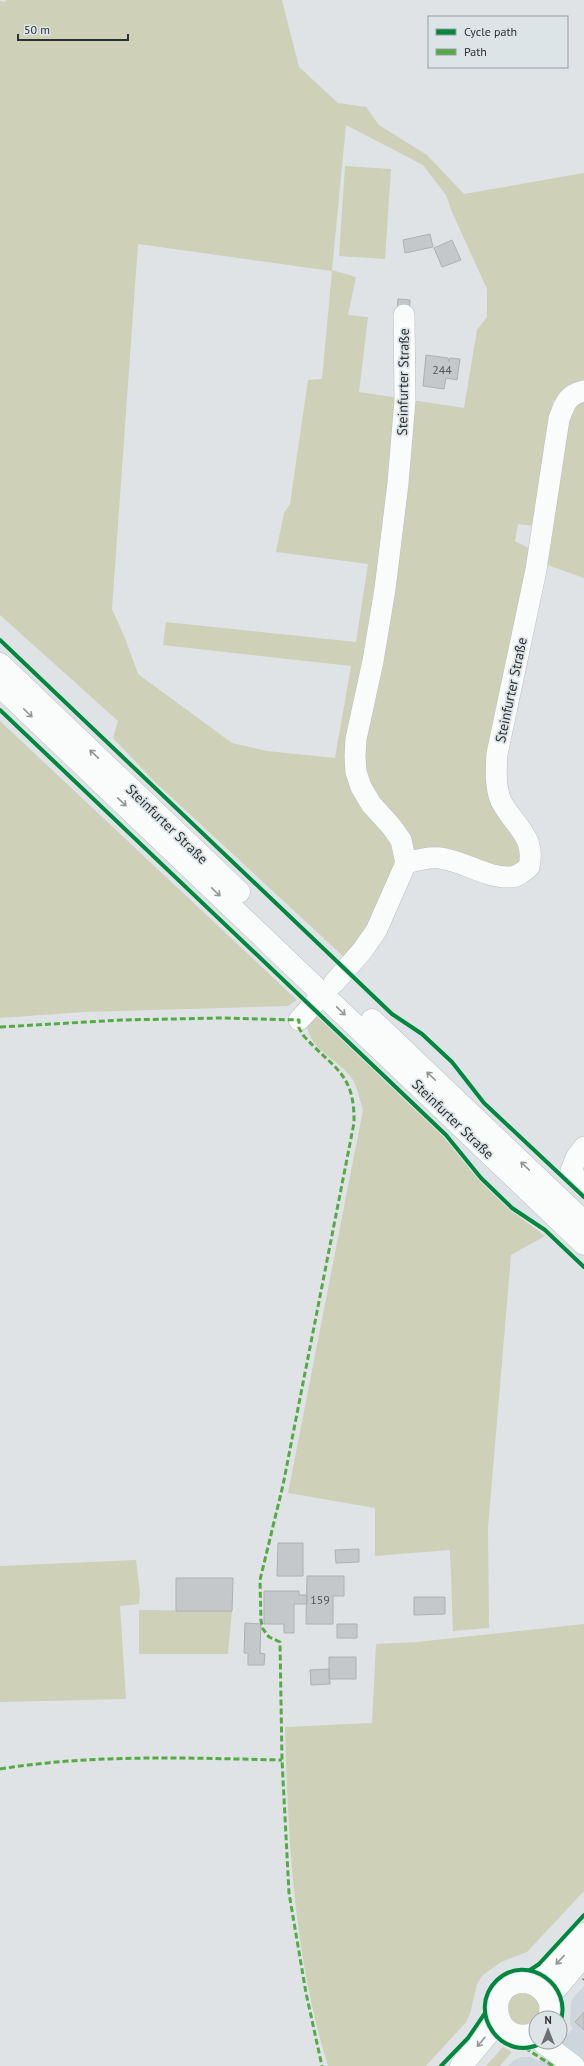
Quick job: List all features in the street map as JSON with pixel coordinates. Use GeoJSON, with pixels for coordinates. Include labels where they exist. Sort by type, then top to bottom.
{"type":"FeatureCollection","features":[{"type":"Feature","properties":{"kind":"main road","name":"Steinfurter Straße"},"geometry":{"type":"LineString","coordinates":[[0,664],[328,988],[584,1244]]}},
{"type":"Feature","properties":{"kind":"main road","name":"Steinfurter Straße"},"geometry":{"type":"LineString","coordinates":[[0,686],[328,988],[550,1189],[584,1222]]}},
{"type":"Feature","properties":{"kind":"main road"},"geometry":{"type":"LineString","coordinates":[[544,2000],[584,1934]]}},
{"type":"Feature","properties":{"kind":"main road"},"geometry":{"type":"LineString","coordinates":[[544,2000],[584,1955]]}},
{"type":"Feature","properties":{"kind":"main road"},"geometry":{"type":"LineString","coordinates":[[528,2035],[505,2029],[498,2017],[497,2004],[505,1990],[519,1982],[544,2000]]}},
{"type":"Feature","properties":{"kind":"main road"},"geometry":{"type":"LineString","coordinates":[[461,2066],[491,2030],[498,2017]]}},
{"type":"Feature","properties":{"kind":"main road"},"geometry":{"type":"LineString","coordinates":[[479,2066],[498,2045],[528,2037]]}},
{"type":"Feature","properties":{"kind":"street","name":"Steinfurter Straße"},"geometry":{"type":"LineString","coordinates":[[404,315],[405,400],[398,483],[373,661],[356,739],[355,756],[356,772],[361,787],[371,804],[391,826],[401,840],[406,863],[424,858],[441,858],[497,876],[511,878],[520,874],[529,867],[531,857],[530,846],[526,836],[501,800],[495,774],[497,754],[536,570],[559,419],[565,402],[574,393],[584,391]]}},
{"type":"Feature","properties":{"kind":"street"},"geometry":{"type":"LineString","coordinates":[[299,1020],[362,951],[376,931],[406,863]]}},
{"type":"Feature","properties":{"kind":"street"},"geometry":{"type":"LineString","coordinates":[[571,1171],[576,1158],[584,1147]]}},
{"type":"Feature","properties":{"kind":"street"},"geometry":{"type":"LineString","coordinates":[[550,1189],[564,1173],[571,1171]]}},
{"type":"Feature","properties":{"kind":"street"},"geometry":{"type":"LineString","coordinates":[[571,1171],[584,1188]]}},
{"type":"Feature","properties":{"kind":"street"},"geometry":{"type":"LineString","coordinates":[[568,2048],[582,2066]]}},
{"type":"Feature","properties":{"kind":"street"},"geometry":{"type":"LineString","coordinates":[[552,2050],[574,2066]]}},
{"type":"Feature","properties":{"kind":"shaded area"},"geometry":{"type":"Polygon","coordinates":[[[584,1986],[584,2066],[508,2066],[514,2060],[522,2057],[530,2057],[539,2061],[551,2050],[568,2050],[568,2034],[573,2029],[570,2023],[571,2003],[573,1998],[584,1986]]]}},
{"type":"Feature","properties":{"kind":"green space"},"geometry":{"type":"Polygon","coordinates":[[[6,0],[282,0],[299,67],[338,103],[366,107],[379,125],[427,155],[464,194],[584,173],[584,383],[553,401],[535,526],[518,524],[515,541],[532,550],[492,775],[525,864],[512,873],[419,852],[408,847],[396,852],[393,872],[364,935],[345,958],[156,783],[113,738],[118,721],[0,615],[0,1],[5,2],[6,0]],[[346,125],[332,270],[356,277],[348,315],[368,317],[359,392],[464,408],[477,330],[487,317],[487,289],[452,212],[446,195],[423,165],[346,125]],[[138,244],[112,609],[125,638],[138,674],[232,743],[267,751],[335,758],[351,666],[163,645],[166,622],[356,642],[368,564],[276,552],[284,513],[290,504],[308,380],[322,379],[332,271],[138,244]]]}},
{"type":"Feature","properties":{"kind":"green space"},"geometry":{"type":"Polygon","coordinates":[[[345,166],[391,169],[385,259],[339,256],[345,166]]]}},
{"type":"Feature","properties":{"kind":"green space"},"geometry":{"type":"Polygon","coordinates":[[[584,395],[584,578],[542,563],[569,405],[584,395]]]}},
{"type":"Feature","properties":{"kind":"green space"},"geometry":{"type":"Polygon","coordinates":[[[0,721],[297,1000],[288,1006],[84,1012],[0,1018],[0,721]]]}},
{"type":"Feature","properties":{"kind":"green space"},"geometry":{"type":"Polygon","coordinates":[[[315,1014],[443,1136],[478,1179],[509,1209],[545,1236],[511,1255],[488,1528],[489,1628],[453,1631],[450,1550],[375,1556],[375,1508],[288,1493],[363,1110],[358,1091],[353,1080],[340,1066],[317,1046],[308,1031],[307,1021],[315,1014]]]}},
{"type":"Feature","properties":{"kind":"green space"},"geometry":{"type":"Polygon","coordinates":[[[136,1560],[140,1593],[139,1604],[120,1606],[126,1699],[0,1702],[0,1566],[136,1560]]]}},
{"type":"Feature","properties":{"kind":"green space"},"geometry":{"type":"Polygon","coordinates":[[[139,1610],[232,1611],[228,1654],[139,1654],[139,1610]]]}},
{"type":"Feature","properties":{"kind":"green space"},"geometry":{"type":"Polygon","coordinates":[[[584,1624],[584,1891],[527,1952],[501,1962],[483,1975],[477,1984],[470,2014],[466,2022],[426,2066],[328,2066],[307,1983],[300,1940],[288,1813],[285,1727],[372,1723],[376,1644],[417,1642],[584,1624]]]}},
{"type":"Feature","properties":{"kind":"green space"},"geometry":{"type":"Polygon","coordinates":[[[524,1992],[536,1997],[541,2010],[528,2010],[528,2025],[524,2026],[512,2021],[507,2009],[512,1997],[524,1992]]]}},
{"type":"Feature","properties":{"kind":"green space"},"geometry":{"type":"Polygon","coordinates":[[[503,2047],[512,2052],[500,2066],[486,2066],[503,2047]]]}},
{"type":"Feature","properties":{"kind":"building"},"geometry":{"type":"Polygon","coordinates":[[[430,234],[433,247],[405,253],[403,240],[430,234]]]}},
{"type":"Feature","properties":{"kind":"building"},"geometry":{"type":"Polygon","coordinates":[[[452,240],[461,260],[442,267],[434,248],[452,240]]]}},
{"type":"Feature","properties":{"kind":"building"},"geometry":{"type":"Polygon","coordinates":[[[398,299],[410,300],[409,314],[397,312],[398,299]]]}},
{"type":"Feature","properties":{"kind":"building"},"geometry":{"type":"Polygon","coordinates":[[[426,355],[448,358],[449,362],[450,358],[460,359],[457,380],[446,378],[444,389],[423,386],[426,355]]]}},
{"type":"Feature","properties":{"kind":"building"},"geometry":{"type":"Polygon","coordinates":[[[278,1543],[303,1543],[303,1576],[277,1576],[278,1543]]]}},
{"type":"Feature","properties":{"kind":"building"},"geometry":{"type":"Polygon","coordinates":[[[359,1549],[359,1562],[336,1563],[335,1550],[359,1549]]]}},
{"type":"Feature","properties":{"kind":"building"},"geometry":{"type":"Polygon","coordinates":[[[307,1576],[344,1576],[344,1596],[333,1596],[333,1624],[306,1624],[307,1576]]]}},
{"type":"Feature","properties":{"kind":"building"},"geometry":{"type":"Polygon","coordinates":[[[176,1578],[233,1578],[232,1611],[176,1611],[176,1578]]]}},
{"type":"Feature","properties":{"kind":"building"},"geometry":{"type":"Polygon","coordinates":[[[264,1591],[299,1591],[299,1595],[307,1595],[307,1604],[294,1604],[294,1633],[284,1633],[284,1624],[264,1624],[264,1591]]]}},
{"type":"Feature","properties":{"kind":"building"},"geometry":{"type":"Polygon","coordinates":[[[414,1597],[445,1597],[445,1614],[414,1615],[414,1597]]]}},
{"type":"Feature","properties":{"kind":"building"},"geometry":{"type":"Polygon","coordinates":[[[245,1623],[261,1624],[260,1653],[265,1654],[264,1665],[248,1665],[248,1653],[244,1653],[245,1623]]]}},
{"type":"Feature","properties":{"kind":"building"},"geometry":{"type":"Polygon","coordinates":[[[337,1624],[357,1624],[357,1638],[337,1638],[337,1624]]]}},
{"type":"Feature","properties":{"kind":"building"},"geometry":{"type":"Polygon","coordinates":[[[329,1657],[356,1657],[356,1679],[329,1679],[329,1657]]]}},
{"type":"Feature","properties":{"kind":"building"},"geometry":{"type":"Polygon","coordinates":[[[329,1669],[330,1684],[311,1685],[310,1670],[329,1669]]]}},
{"type":"Feature","properties":{"kind":"building"},"geometry":{"type":"Polygon","coordinates":[[[584,2012],[584,2030],[575,2022],[584,2012]]]}},
{"type":"Feature","properties":{"kind":"marked path"},"geometry":{"type":"LineString","coordinates":[[0,1027],[122,1020],[221,1018],[299,1020],[299,1028],[303,1035],[333,1064],[346,1082],[351,1093],[354,1123],[283,1485],[260,1580],[261,1621],[263,1629],[269,1637],[280,1642],[282,1760],[289,1893],[306,1993],[322,2066]]}},
{"type":"Feature","properties":{"kind":"marked path"},"geometry":{"type":"LineString","coordinates":[[0,1769],[35,1764],[105,1759],[176,1758],[282,1760]]}},
{"type":"Feature","properties":{"kind":"marked path"},"geometry":{"type":"LineString","coordinates":[[525,2048],[553,2066]]}},
{"type":"Feature","properties":{"kind":"cycle path"},"geometry":{"type":"LineString","coordinates":[[0,640],[392,1014],[422,1034],[452,1062],[484,1103],[584,1197]]}},
{"type":"Feature","properties":{"kind":"cycle path"},"geometry":{"type":"LineString","coordinates":[[0,710],[446,1135],[481,1178],[512,1208],[545,1230],[584,1267]]}},
{"type":"Feature","properties":{"kind":"cycle path"},"geometry":{"type":"LineString","coordinates":[[530,1970],[539,1964],[584,1915]]}},
{"type":"Feature","properties":{"kind":"cycle path"},"geometry":{"type":"LineString","coordinates":[[528,2048],[515,2047],[503,2041],[493,2032],[487,2020],[485,2007],[488,1993],[497,1980],[509,1972],[521,1970],[534,1972],[545,1977],[554,1986],[560,1997],[563,2010]]}},
{"type":"Feature","properties":{"kind":"cycle path"},"geometry":{"type":"LineString","coordinates":[[441,2066],[468,2038],[485,2013]]}}]}
